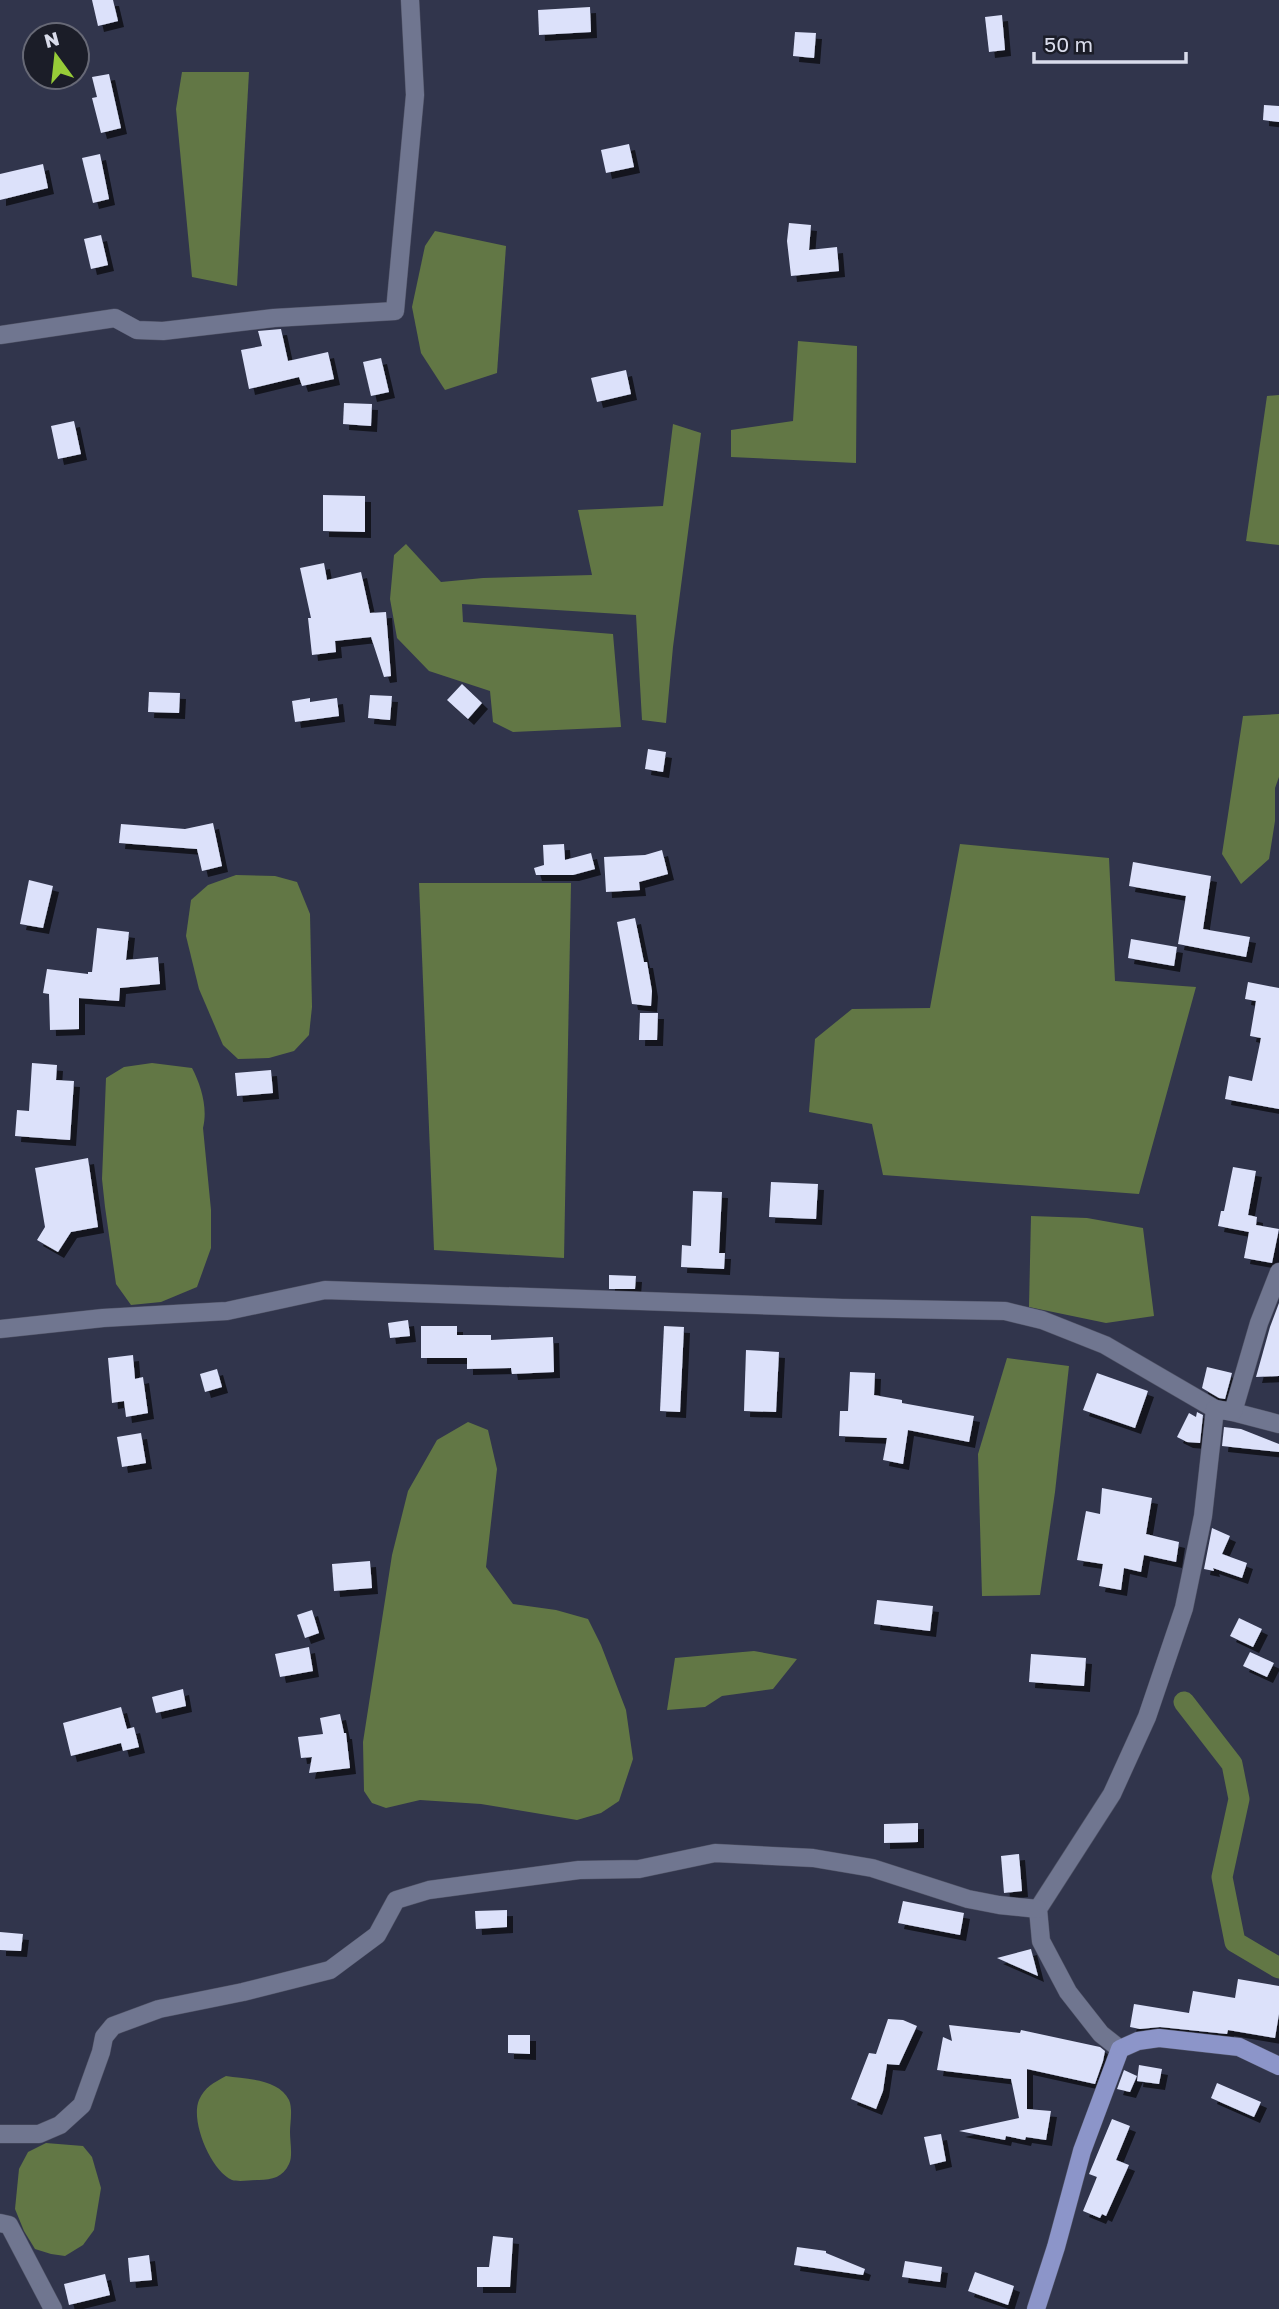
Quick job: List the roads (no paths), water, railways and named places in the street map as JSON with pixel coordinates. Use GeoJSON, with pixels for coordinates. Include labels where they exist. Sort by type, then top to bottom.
{"type":"FeatureCollection","features":[{"type":"Feature","properties":{"kind":"main road"},"geometry":{"type":"LineString","coordinates":[[1036,2309],[1082,2151],[1119,2049],[1138,2041],[1172,2039],[1239,2047],[1279,2066]]}},
{"type":"Feature","properties":{"kind":"street"},"geometry":{"type":"LineString","coordinates":[[0,335],[115,318],[137,330],[163,331],[274,318],[395,311],[415,95],[410,0]]}},
{"type":"Feature","properties":{"kind":"street"},"geometry":{"type":"LineString","coordinates":[[1119,2049],[1101,2034],[1068,1992],[1041,1941],[1038,1909],[1112,1794],[1147,1717],[1184,1608],[1224,1411],[1279,1272]]}},
{"type":"Feature","properties":{"kind":"street"},"geometry":{"type":"LineString","coordinates":[[0,1329],[103,1318],[227,1311],[325,1290],[1006,1311],[1042,1320],[1105,1345],[1224,1411],[1279,1424]]}},
{"type":"Feature","properties":{"kind":"street"},"geometry":{"type":"LineString","coordinates":[[0,2134],[39,2134],[60,2125],[82,2105],[104,2037],[113,2026],[159,2009],[243,1992],[330,1970],[377,1935],[396,1900],[429,1890],[579,1870],[639,1869],[715,1853],[813,1858],[872,1868],[968,1899],[1038,1909]]}},
{"type":"Feature","properties":{"kind":"street"},"geometry":{"type":"LineString","coordinates":[[0,2223],[9,2225],[54,2309]]}},
{"type":"Feature","properties":{"kind":"waterway"},"geometry":{"type":"LineString","coordinates":[[1184,1702],[1232,1764],[1239,1799],[1222,1877],[1235,1942],[1279,1968]]}}]}
